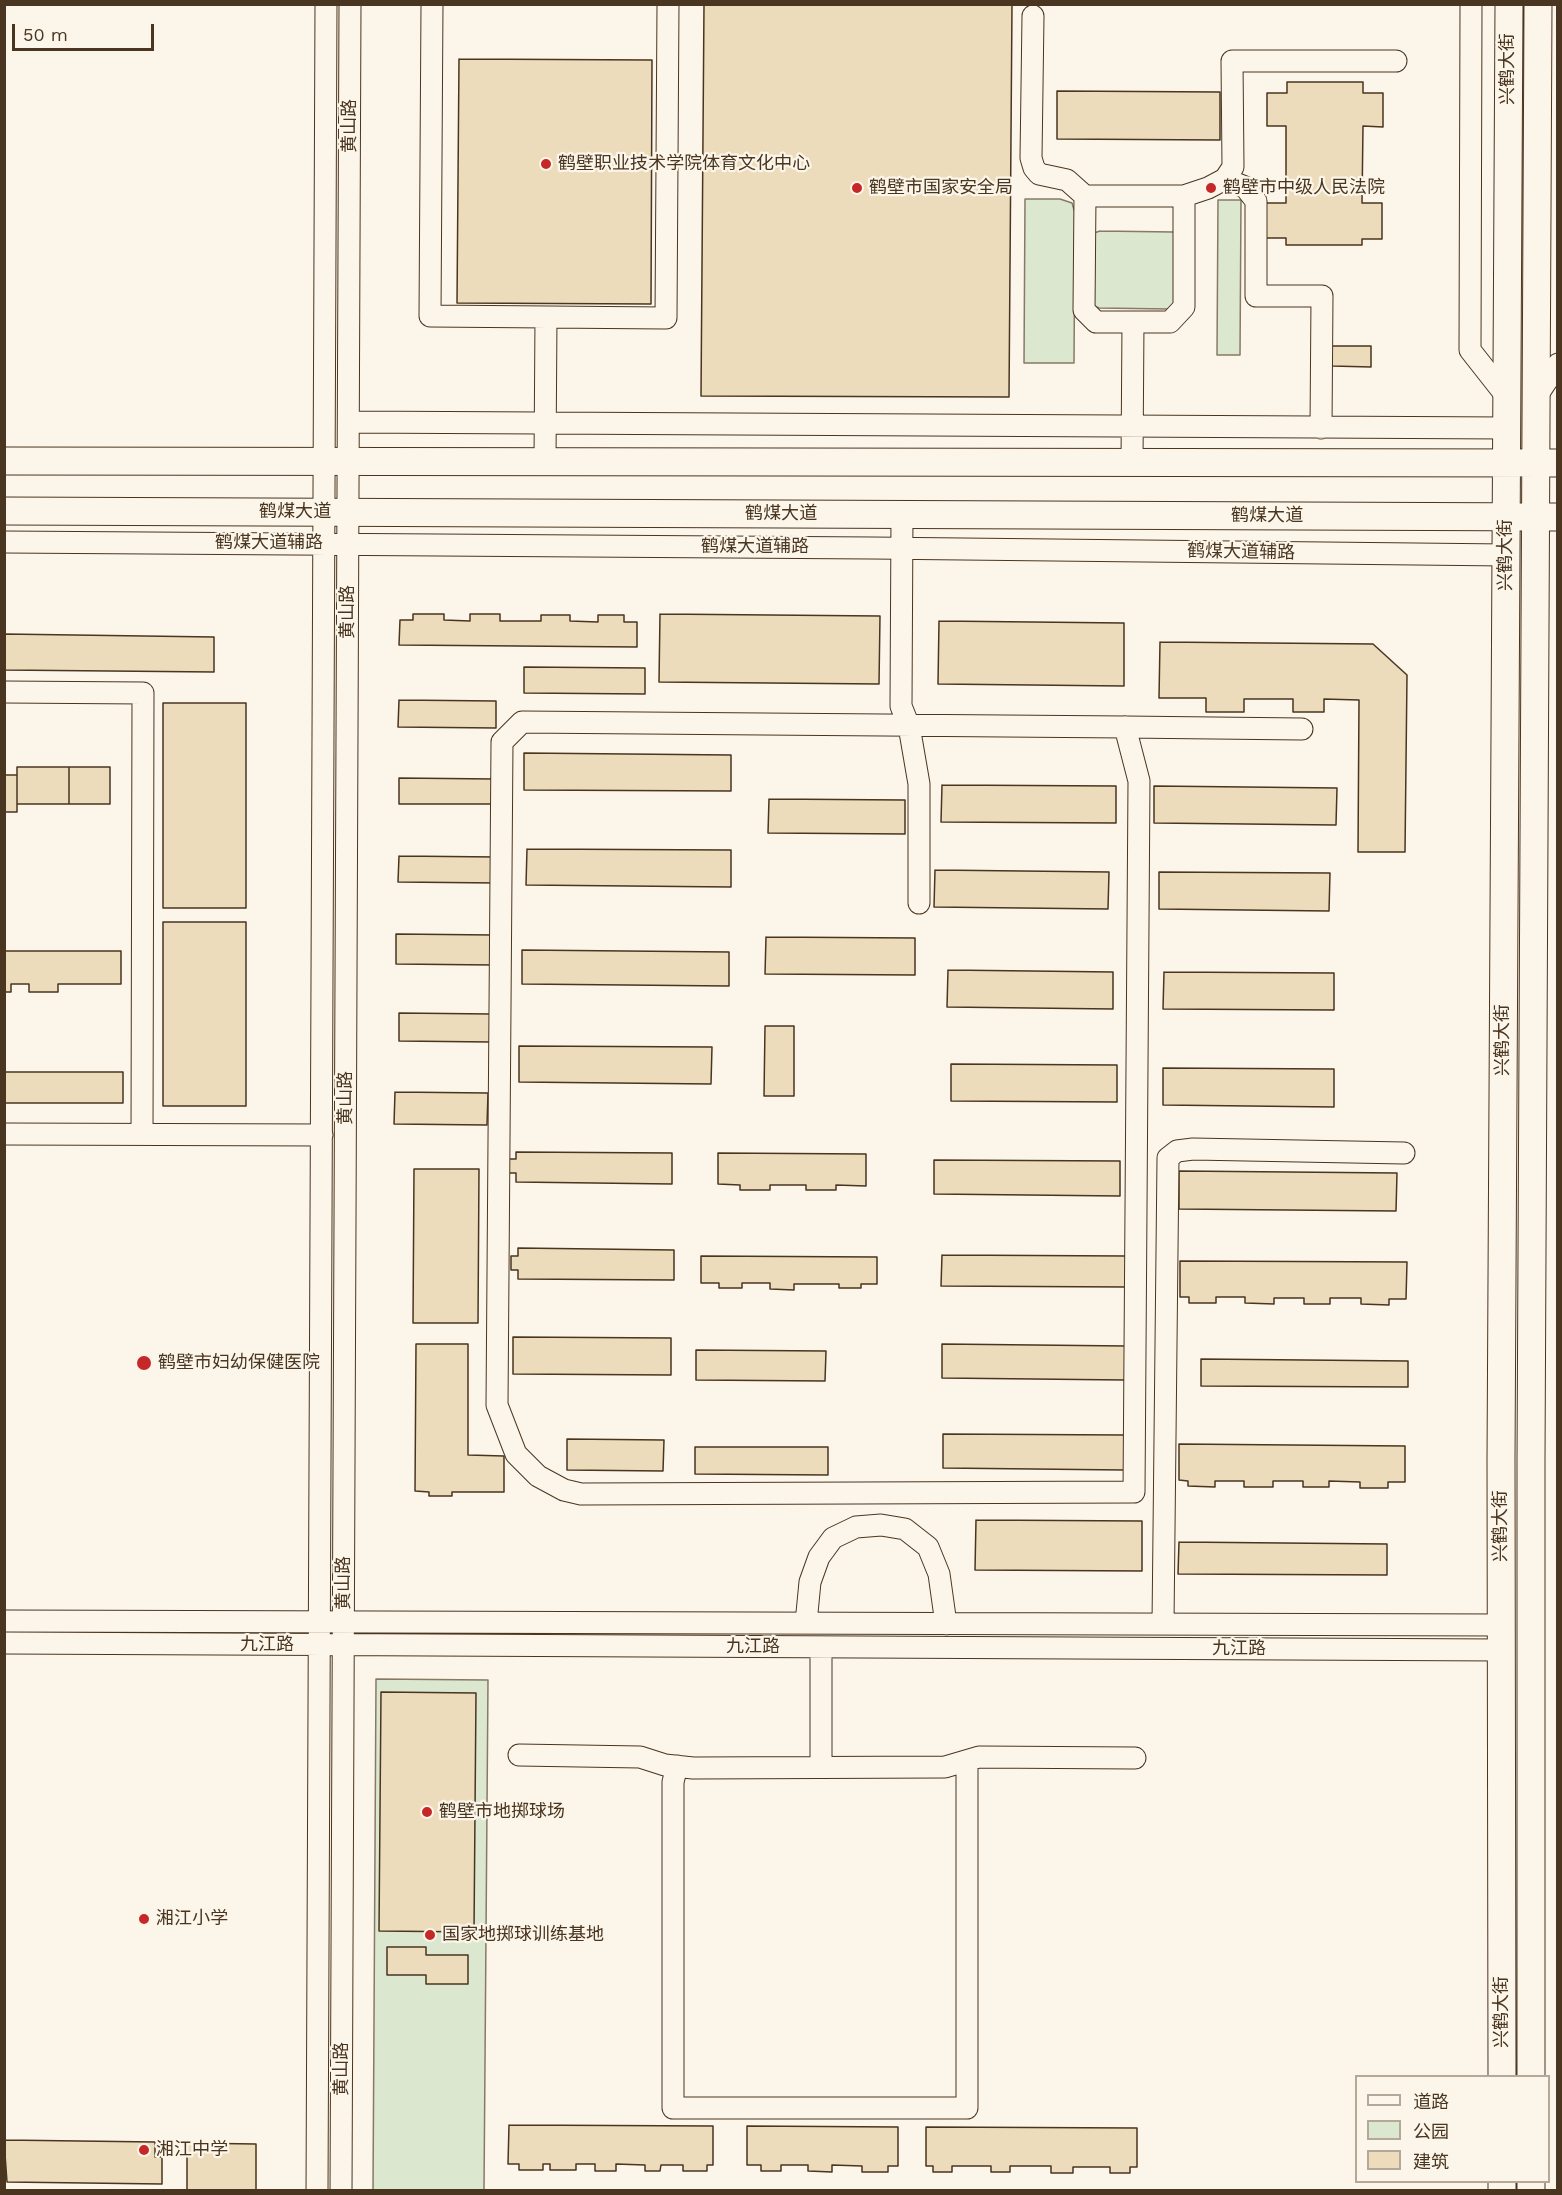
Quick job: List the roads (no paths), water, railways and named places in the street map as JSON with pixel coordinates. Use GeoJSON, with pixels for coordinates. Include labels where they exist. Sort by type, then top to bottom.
{"type":"FeatureCollection","features":[{"type":"Feature","properties":{"kind":"main road","name":"兴鹤大街"},"geometry":{"type":"LineString","coordinates":[[1502,2075],[1501,1638],[1509,4]]}},
{"type":"Feature","properties":{"kind":"main road","name":"兴鹤大街"},"geometry":{"type":"LineString","coordinates":[[1531,2075],[1531,1457],[1547,517],[1547,463],[1536,397],[1538,4]]}},
{"type":"Feature","properties":{"kind":"main road"},"geometry":{"type":"LineString","coordinates":[[4,461],[1547,463]]}},
{"type":"Feature","properties":{"kind":"main road","name":"鹤煤大道"},"geometry":{"type":"LineString","coordinates":[[4,511],[1547,517]]}},
{"type":"Feature","properties":{"kind":"street","name":"黄山路"},"geometry":{"type":"LineString","coordinates":[[326,4],[337,513],[348,544],[341,2190]]}},
{"type":"Feature","properties":{"kind":"street","name":"黄山路"},"geometry":{"type":"LineString","coordinates":[[337,461],[349,422],[350,4]]}},
{"type":"Feature","properties":{"kind":"street"},"geometry":{"type":"LineString","coordinates":[[432,4],[430,316],[666,318],[668,4]]}},
{"type":"Feature","properties":{"kind":"street"},"geometry":{"type":"LineString","coordinates":[[1471,4],[1470,350],[1507,397]]}},
{"type":"Feature","properties":{"kind":"street"},"geometry":{"type":"LineString","coordinates":[[1033,16],[1031,158],[1034,168],[1040,174],[1067,180],[1085,196],[1184,196],[1208,188],[1225,179],[1233,167],[1232,61],[1396,61]]}},
{"type":"Feature","properties":{"kind":"street"},"geometry":{"type":"LineString","coordinates":[[1225,179],[1245,187],[1256,201],[1256,296],[1322,296],[1321,428]]}},
{"type":"Feature","properties":{"kind":"street"},"geometry":{"type":"LineString","coordinates":[[1085,196],[1084,310],[1096,322],[1170,322],[1184,307],[1184,196]]}},
{"type":"Feature","properties":{"kind":"street"},"geometry":{"type":"LineString","coordinates":[[545,461],[546,317]]}},
{"type":"Feature","properties":{"kind":"street"},"geometry":{"type":"LineString","coordinates":[[1132,462],[1133,322]]}},
{"type":"Feature","properties":{"kind":"street"},"geometry":{"type":"LineString","coordinates":[[1536,397],[1557,364]]}},
{"type":"Feature","properties":{"kind":"street"},"geometry":{"type":"LineString","coordinates":[[349,422],[1506,428]]}},
{"type":"Feature","properties":{"kind":"street","name":"黄山路"},"geometry":{"type":"LineString","coordinates":[[317,2190],[325,544],[337,513]]}},
{"type":"Feature","properties":{"kind":"street"},"geometry":{"type":"LineString","coordinates":[[902,514],[901,706],[909,726],[919,784],[919,903]]}},
{"type":"Feature","properties":{"kind":"street","name":"鹤煤大道辅路"},"geometry":{"type":"LineString","coordinates":[[4,542],[1506,555]]}},
{"type":"Feature","properties":{"kind":"street"},"geometry":{"type":"LineString","coordinates":[[4,692],[144,693],[142,1134]]}},
{"type":"Feature","properties":{"kind":"street"},"geometry":{"type":"LineString","coordinates":[[1125,727],[1139,781],[1134,1492],[581,1494],[564,1490],[538,1476],[516,1454],[497,1405],[502,742],[522,722],[909,726],[1125,727],[1302,729]]}},
{"type":"Feature","properties":{"kind":"street"},"geometry":{"type":"LineString","coordinates":[[4,1134],[322,1135]]}},
{"type":"Feature","properties":{"kind":"street"},"geometry":{"type":"LineString","coordinates":[[1163,1624],[1168,1158],[1177,1151],[1193,1149],[1404,1153]]}},
{"type":"Feature","properties":{"kind":"street"},"geometry":{"type":"LineString","coordinates":[[881,1492],[881,1525]]}},
{"type":"Feature","properties":{"kind":"street"},"geometry":{"type":"LineString","coordinates":[[806,1623],[810,1582],[819,1557],[833,1538],[856,1527],[881,1525],[905,1529],[928,1547],[939,1574],[946,1624]]}},
{"type":"Feature","properties":{"kind":"street","name":"九江路"},"geometry":{"type":"LineString","coordinates":[[4,1621],[1163,1624],[1501,1638]]}},
{"type":"Feature","properties":{"kind":"street","name":"九江路"},"geometry":{"type":"LineString","coordinates":[[4,1643],[821,1647],[1501,1638]]}},
{"type":"Feature","properties":{"kind":"street"},"geometry":{"type":"LineString","coordinates":[[821,1647],[821,1767]]}},
{"type":"Feature","properties":{"kind":"street"},"geometry":{"type":"LineString","coordinates":[[519,1755],[640,1757],[676,1766],[821,1767],[945,1767],[979,1757],[1135,1758]]}},
{"type":"Feature","properties":{"kind":"street"},"geometry":{"type":"LineString","coordinates":[[676,1766],[673,1782],[673,2108],[967,2108],[967,1761]]}},
{"type":"Feature","properties":{"kind":"place","name":"鹤壁职业技术学院体育文化中心"},"geometry":{"type":"Point","coordinates":[546,164]}},
{"type":"Feature","properties":{"kind":"place","name":"鹤壁市国家安全局"},"geometry":{"type":"Point","coordinates":[857,188]}},
{"type":"Feature","properties":{"kind":"place","name":"鹤壁市中级人民法院"},"geometry":{"type":"Point","coordinates":[1211,188]}},
{"type":"Feature","properties":{"kind":"place","name":"鹤壁市妇幼保健医院"},"geometry":{"type":"Point","coordinates":[144,1363]}},
{"type":"Feature","properties":{"kind":"place","name":"鹤壁市地掷球场"},"geometry":{"type":"Point","coordinates":[427,1812]}},
{"type":"Feature","properties":{"kind":"place","name":"湘江小学"},"geometry":{"type":"Point","coordinates":[144,1919]}},
{"type":"Feature","properties":{"kind":"place","name":"国家地掷球训练基地"},"geometry":{"type":"Point","coordinates":[430,1935]}},
{"type":"Feature","properties":{"kind":"place","name":"湘江中学"},"geometry":{"type":"Point","coordinates":[144,2150]}}]}
